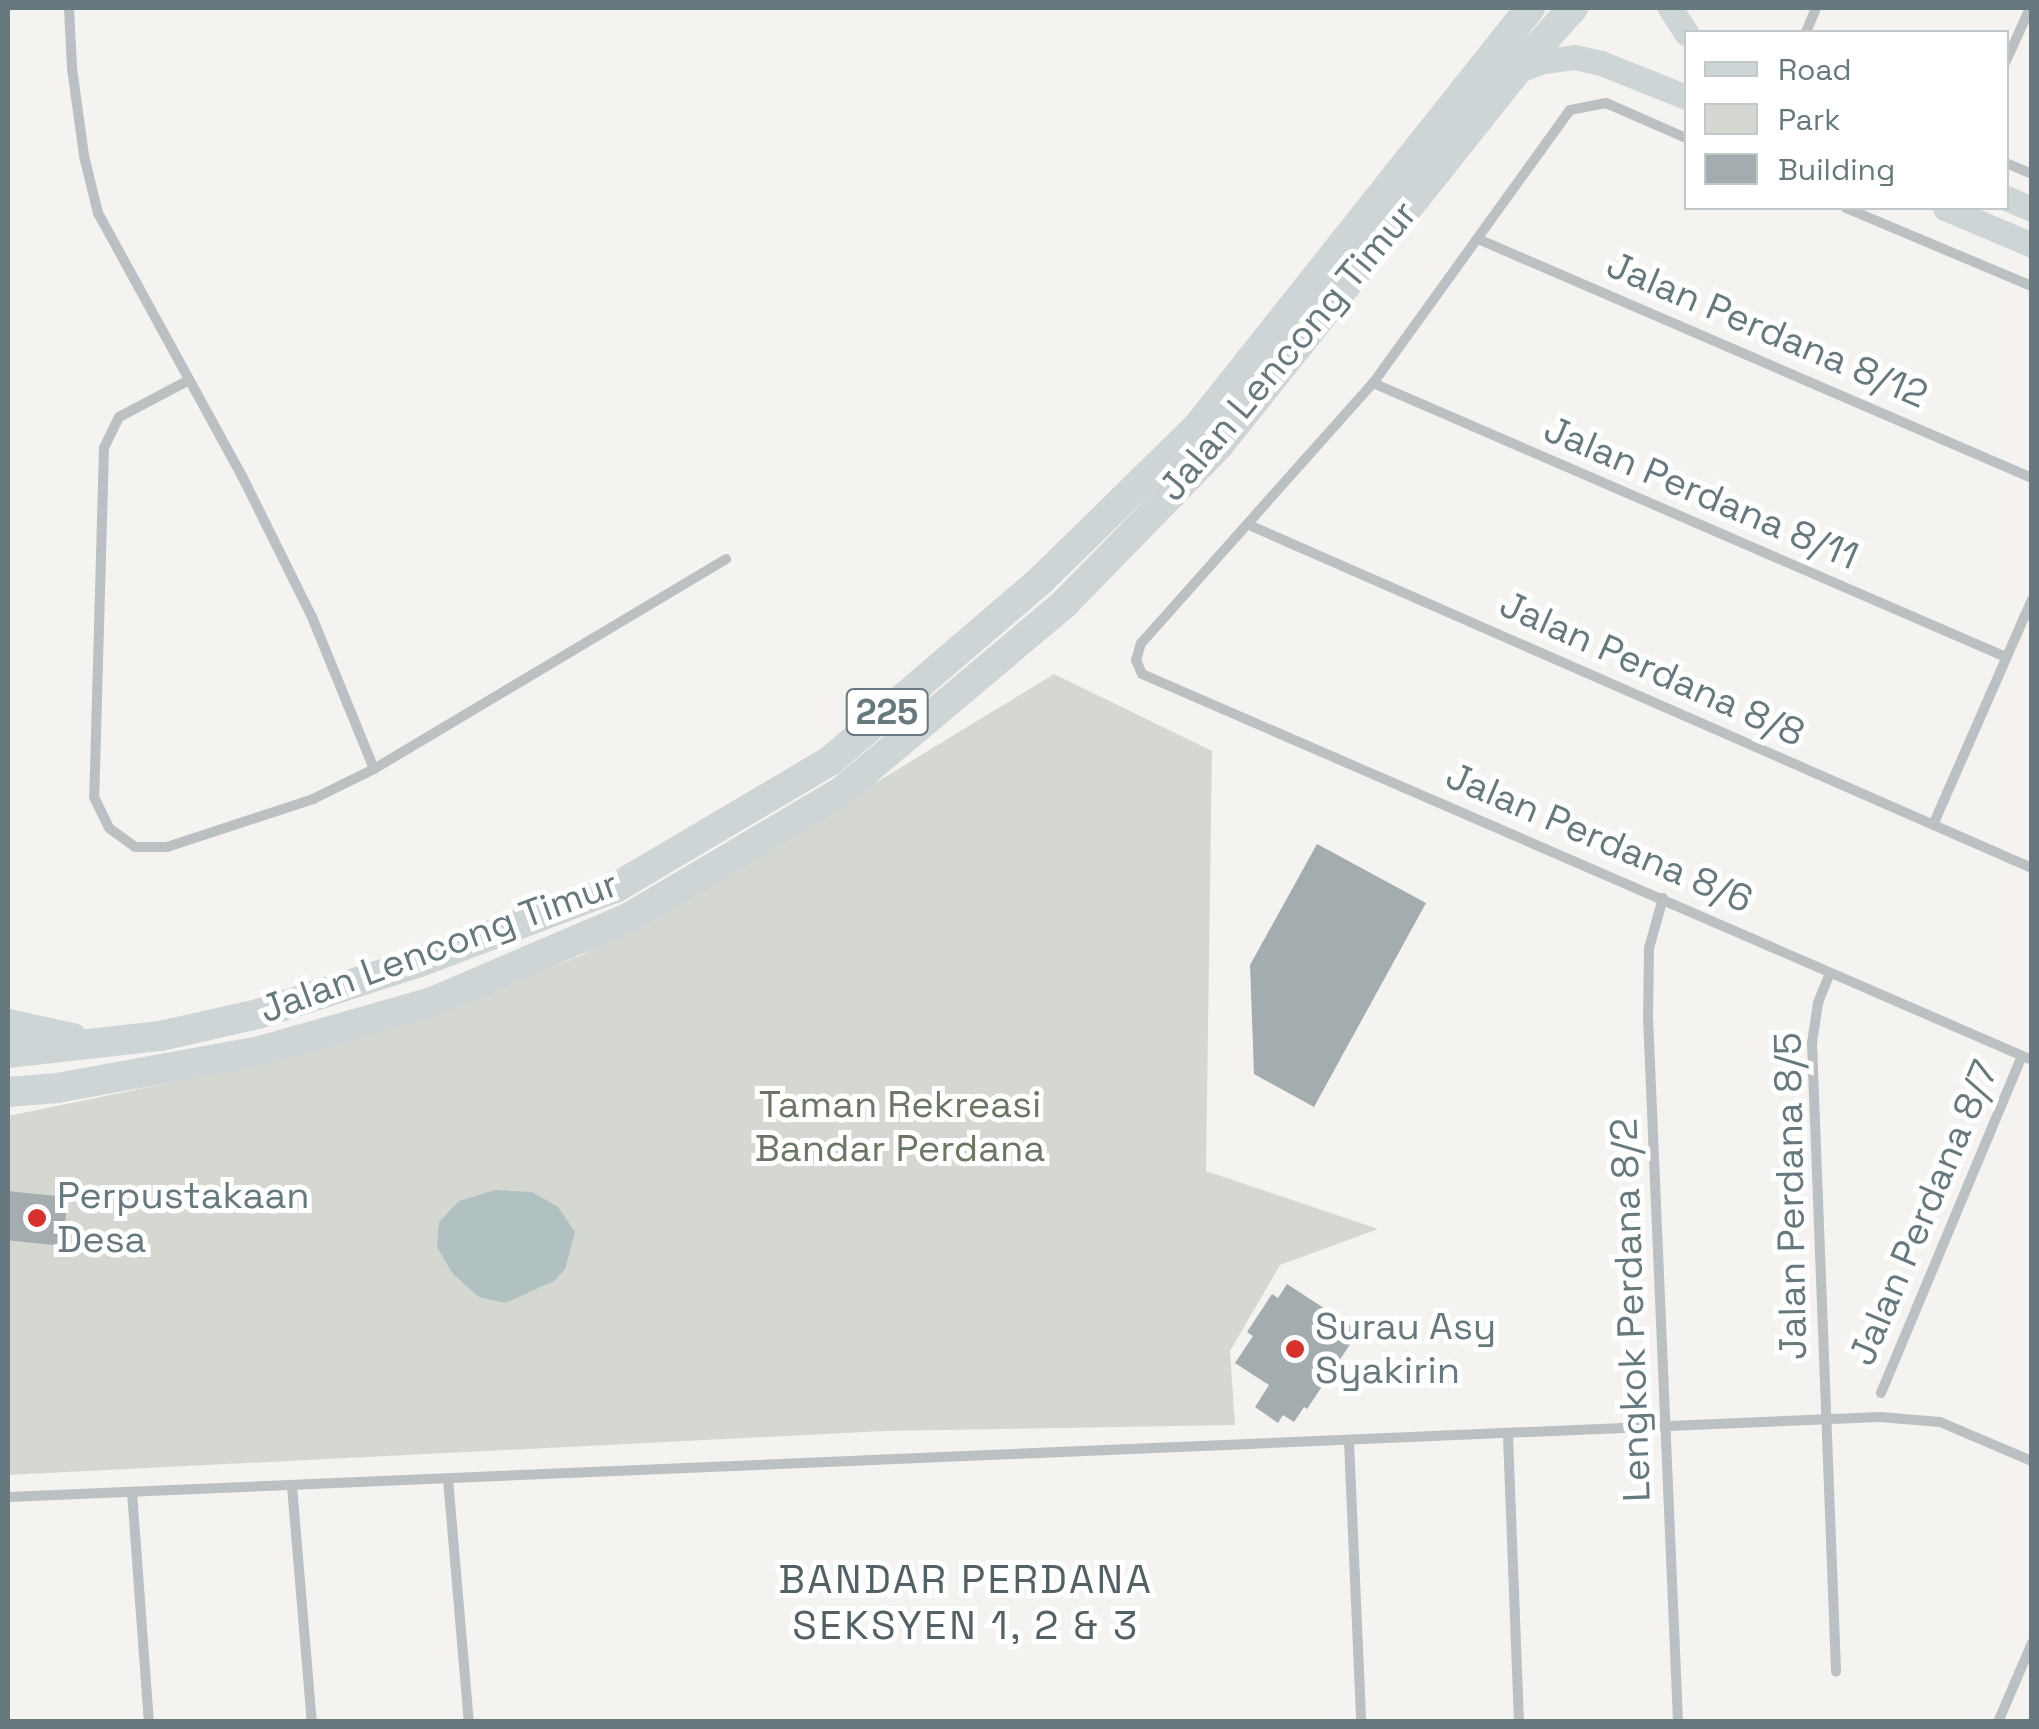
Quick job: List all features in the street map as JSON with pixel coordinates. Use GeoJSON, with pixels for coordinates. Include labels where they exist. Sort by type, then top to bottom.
{"type":"FeatureCollection","features":[{"type":"Feature","properties":{"kind":"highway","name":"Jalan Lencong Timur"},"geometry":{"type":"LineString","coordinates":[[8,1053],[160,1036],[258,1014],[420,962],[615,888],[830,761],[1042,579],[1198,426],[1530,8]]}},
{"type":"Feature","properties":{"kind":"highway","name":"Jalan Lencong Timur"},"geometry":{"type":"LineString","coordinates":[[8,1092],[57,1088],[260,1051],[432,1002],[630,917],[842,791],[1065,603],[1219,445],[1516,71],[1573,8]]}},
{"type":"Feature","properties":{"kind":"highway"},"geometry":{"type":"LineString","coordinates":[[8,1024],[79,1038],[160,1036]]}},
{"type":"Feature","properties":{"kind":"highway"},"geometry":{"type":"LineString","coordinates":[[8,1103],[57,1088]]}},
{"type":"Feature","properties":{"kind":"street"},"geometry":{"type":"LineString","coordinates":[[69,8],[72,68],[84,156],[98,213],[312,617],[374,769]]}},
{"type":"Feature","properties":{"kind":"street"},"geometry":{"type":"LineString","coordinates":[[1670,8],[1684,30]]}},
{"type":"Feature","properties":{"kind":"street"},"geometry":{"type":"LineString","coordinates":[[2009,55],[2030,8]]}},
{"type":"Feature","properties":{"kind":"street"},"geometry":{"type":"LineString","coordinates":[[1516,71],[1543,60],[1575,57],[1600,62],[1684,97]]}},
{"type":"Feature","properties":{"kind":"street"},"geometry":{"type":"LineString","coordinates":[[1249,524],[1373,383],[1570,110],[1606,103],[1684,137]]}},
{"type":"Feature","properties":{"kind":"street"},"geometry":{"type":"LineString","coordinates":[[1851,210],[2032,286]]}},
{"type":"Feature","properties":{"kind":"street"},"geometry":{"type":"LineString","coordinates":[[1950,210],[2032,245]]}},
{"type":"Feature","properties":{"kind":"street","name":"Jalan Perdana 8/12"},"geometry":{"type":"LineString","coordinates":[[1478,239],[2032,478]]}},
{"type":"Feature","properties":{"kind":"street"},"geometry":{"type":"LineString","coordinates":[[189,380],[119,418],[104,448],[93,774],[100,815],[122,841],[135,847],[167,847],[312,799],[374,769],[726,559]]}},
{"type":"Feature","properties":{"kind":"street","name":"Jalan Perdana 8/11"},"geometry":{"type":"LineString","coordinates":[[1373,383],[2006,658]]}},
{"type":"Feature","properties":{"kind":"street","name":"Jalan Perdana 8/6"},"geometry":{"type":"LineString","coordinates":[[1249,524],[1141,643],[1136,660],[1142,674],[2026,1058]]}},
{"type":"Feature","properties":{"kind":"street","name":"Jalan Perdana 8/8"},"geometry":{"type":"LineString","coordinates":[[1249,524],[2032,868]]}},
{"type":"Feature","properties":{"kind":"street"},"geometry":{"type":"LineString","coordinates":[[1933,825],[2032,600]]}},
{"type":"Feature","properties":{"kind":"street","name":"Lengkok Perdana 8/2"},"geometry":{"type":"LineString","coordinates":[[1663,898],[1650,948],[1648,1017],[1678,1722]]}},
{"type":"Feature","properties":{"kind":"street","name":"Jalan Perdana 8/5"},"geometry":{"type":"LineString","coordinates":[[1830,973],[1818,1003],[1812,1043],[1836,1672]]}},
{"type":"Feature","properties":{"kind":"street","name":"Jalan Perdana 8/7"},"geometry":{"type":"LineString","coordinates":[[1881,1392],[2026,1058]]}},
{"type":"Feature","properties":{"kind":"street"},"geometry":{"type":"LineString","coordinates":[[8,1497],[1664,1430],[1880,1417],[1940,1422],[2032,1461]]}},
{"type":"Feature","properties":{"kind":"street"},"geometry":{"type":"LineString","coordinates":[[1508,1436],[1519,1722]]}},
{"type":"Feature","properties":{"kind":"street"},"geometry":{"type":"LineString","coordinates":[[1349,1442],[1361,1722]]}},
{"type":"Feature","properties":{"kind":"street"},"geometry":{"type":"LineString","coordinates":[[448,1479],[469,1722]]}},
{"type":"Feature","properties":{"kind":"street"},"geometry":{"type":"LineString","coordinates":[[292,1486],[312,1722]]}},
{"type":"Feature","properties":{"kind":"street"},"geometry":{"type":"LineString","coordinates":[[132,1492],[148,1722]]}},
{"type":"Feature","properties":{"kind":"street"},"geometry":{"type":"LineString","coordinates":[[1998,1722],[2028,1660],[2032,1643]]}},
{"type":"Feature","properties":{"kind":"green space","name":"Taman Rekreasi Bandar Perdana"},"geometry":{"type":"Polygon","coordinates":[[[1054,674],[1212,751],[1206,1171],[1378,1229],[1280,1265],[1230,1351],[1235,1425],[884,1431],[8,1475],[8,1116],[173,1082],[416,1021],[582,955],[716,880],[1054,674]]]}},
{"type":"Feature","properties":{"kind":"shaded area"},"geometry":{"type":"Polygon","coordinates":[[[495,1190],[532,1192],[558,1207],[575,1232],[565,1269],[554,1281],[505,1303],[479,1297],[453,1274],[437,1247],[439,1222],[459,1201],[495,1190]]]}},
{"type":"Feature","properties":{"kind":"building"},"geometry":{"type":"Polygon","coordinates":[[[1317,844],[1426,903],[1314,1107],[1254,1074],[1250,965],[1317,844]]]}},
{"type":"Feature","properties":{"kind":"building","name":"Perpustakaan Desa"},"geometry":{"type":"Polygon","coordinates":[[[8,1191],[68,1197],[63,1246],[8,1240],[8,1191]]]}},
{"type":"Feature","properties":{"kind":"building","name":"Surau Asy Syakirin"},"geometry":{"type":"Polygon","coordinates":[[[1287,1284],[1359,1331],[1307,1409],[1304,1407],[1294,1422],[1283,1415],[1278,1423],[1255,1407],[1269,1385],[1235,1363],[1253,1336],[1247,1332],[1272,1294],[1278,1298],[1287,1284]]]}},
{"type":"Feature","properties":{"kind":"place","name":"Perpustakaan Desa"},"geometry":{"type":"Point","coordinates":[37,1218]}},
{"type":"Feature","properties":{"kind":"place","name":"Surau Asy Syakirin"},"geometry":{"type":"Point","coordinates":[1295,1349]}},
{"type":"Feature","properties":{"kind":"district","name":"BANDAR PERDANA SEKSYEN 1, 2 & 3"},"geometry":{"type":"Point","coordinates":[966,1603]}}]}
